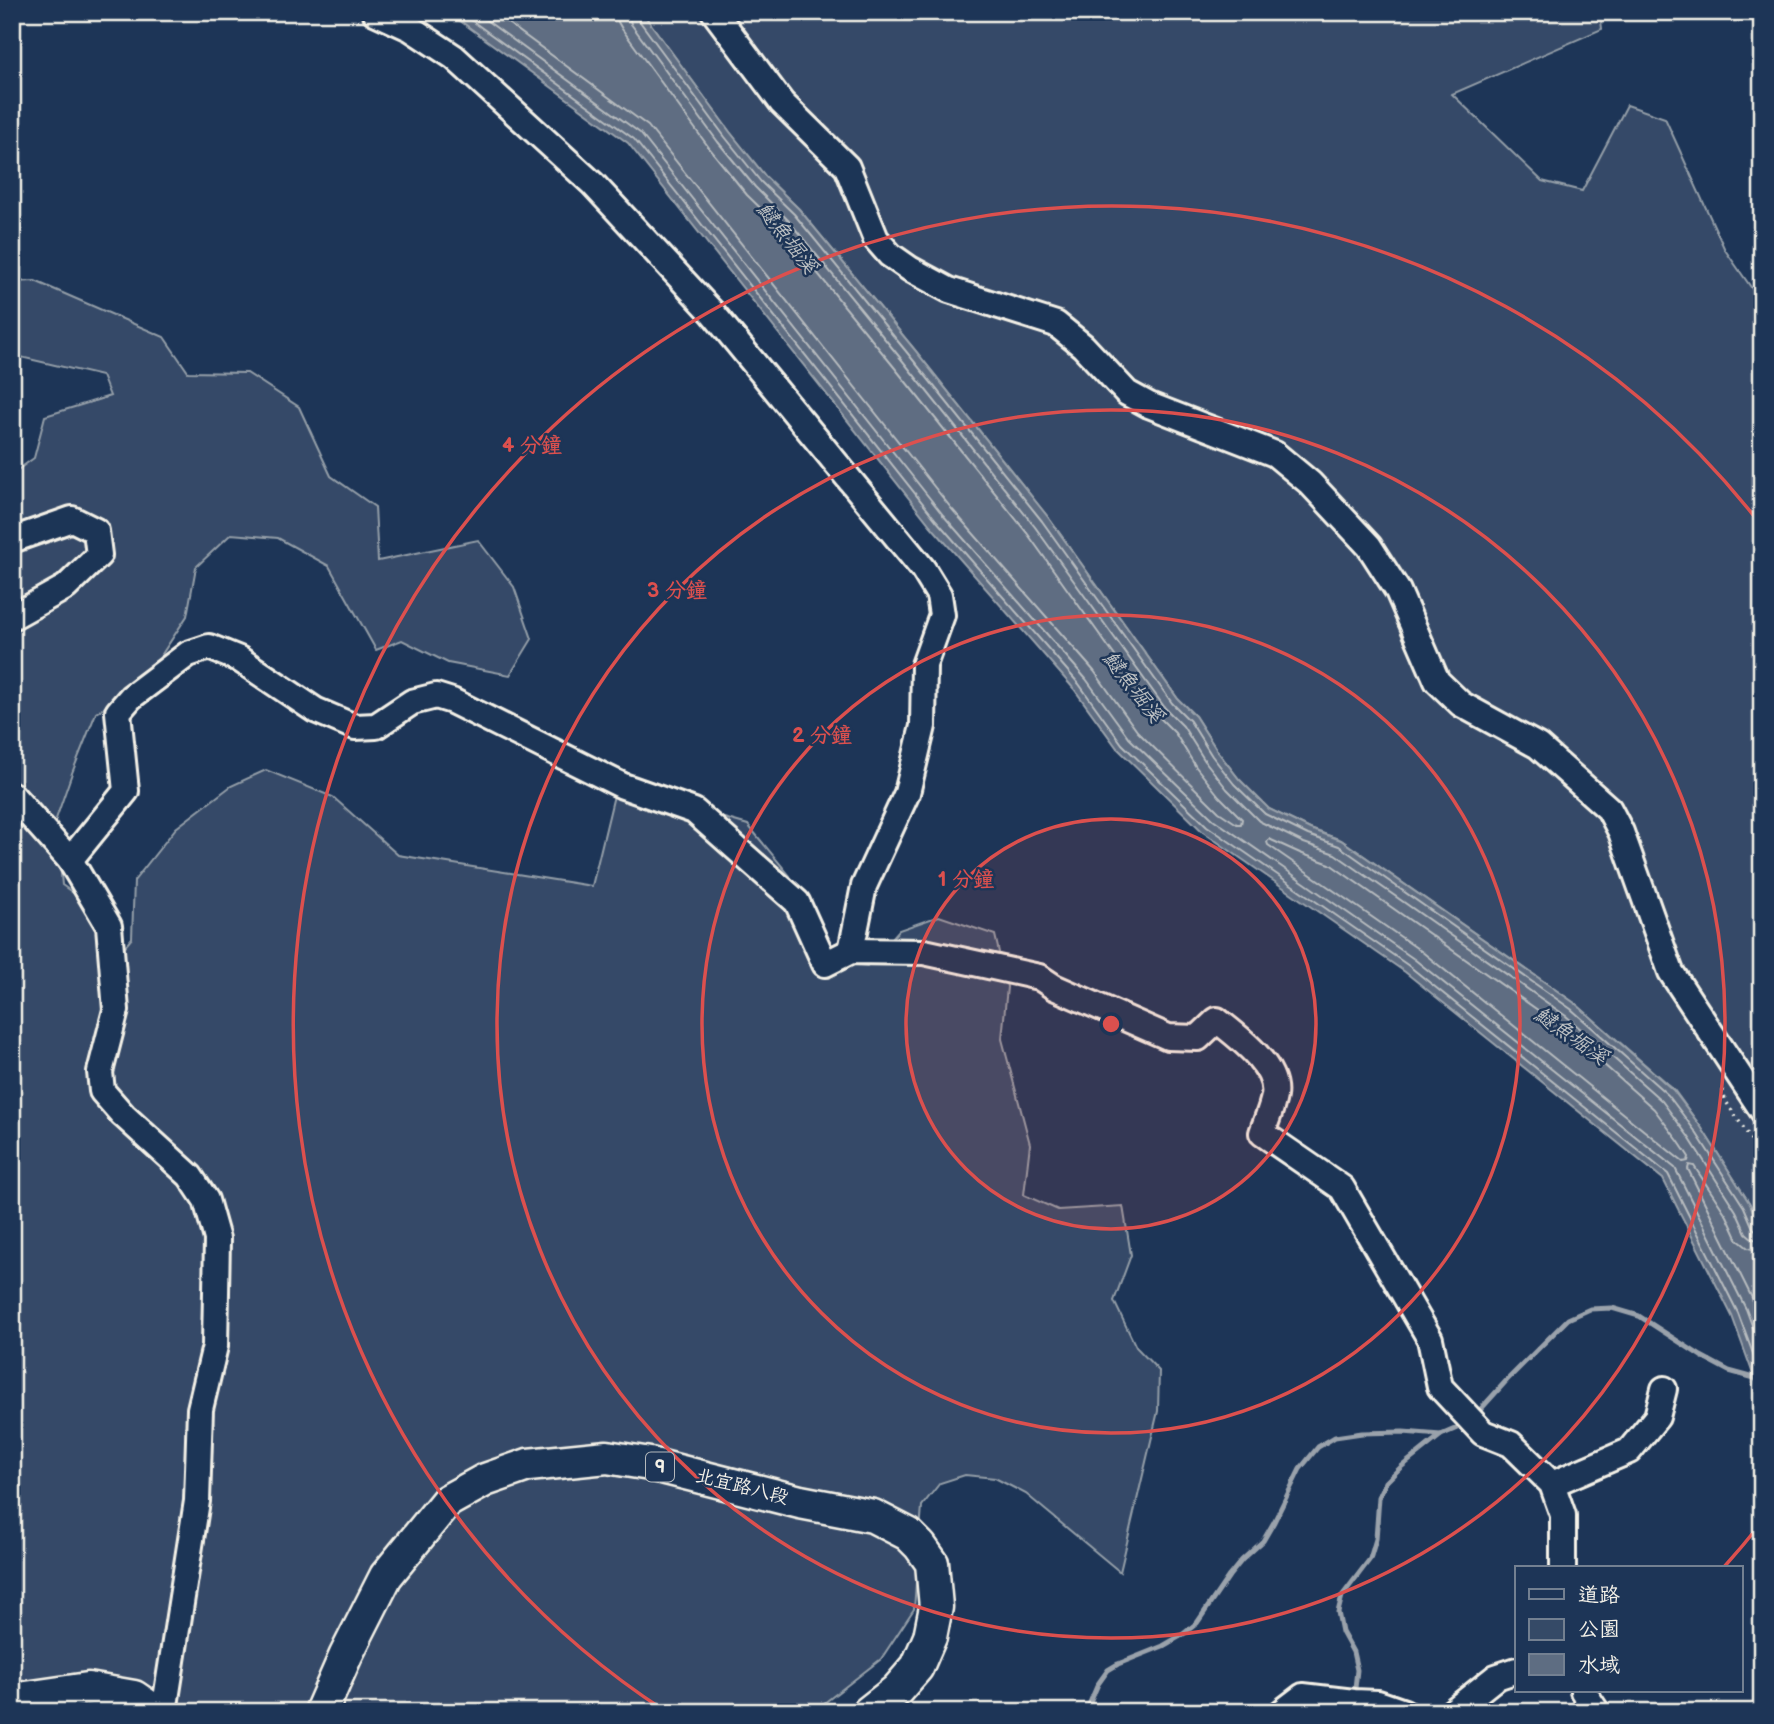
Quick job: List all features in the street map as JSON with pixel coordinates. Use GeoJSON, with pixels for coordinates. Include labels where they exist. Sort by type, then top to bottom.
{"type":"FeatureCollection","features":[{"type":"Feature","properties":{"kind":"main road","name":"北宜路八段"},"geometry":{"type":"LineString","coordinates":[[321,1712],[386,1576],[447,1501],[485,1480],[528,1465],[607,1457],[650,1464],[800,1502],[873,1516],[908,1534],[932,1563],[936,1607],[930,1637],[917,1667],[897,1690],[869,1712]]}},
{"type":"Feature","properties":{"kind":"main road"},"geometry":{"type":"LineString","coordinates":[[12,1700],[88,1689],[134,1697],[156,1712]]}},
{"type":"Feature","properties":{"kind":"street"},"geometry":{"type":"LineString","coordinates":[[375,12],[410,28],[454,57],[593,184],[712,312],[923,569],[939,595],[942,615],[924,665],[923,726],[907,793],[864,886],[851,951]]}},
{"type":"Feature","properties":{"kind":"street"},"geometry":{"type":"LineString","coordinates":[[714,12],[782,103],[847,167],[876,239],[890,256],[949,290],[1056,324],[1083,346],[1127,393],[1149,405],[1275,454],[1310,483],[1369,546],[1398,591],[1437,681],[1461,704],[1538,746],[1609,809],[1621,832],[1671,972],[1762,1110]]}},
{"type":"Feature","properties":{"kind":"street"},"geometry":{"type":"LineString","coordinates":[[12,540],[72,519],[96,531],[99,555],[66,587],[12,617]]}},
{"type":"Feature","properties":{"kind":"street"},"geometry":{"type":"LineString","coordinates":[[70,860],[126,791],[118,712],[131,697],[188,654],[209,647],[239,659],[315,710],[355,727],[376,726],[412,702],[436,696],[452,701],[623,786],[694,811],[797,902],[825,964],[851,951],[924,952],[1039,977],[1054,987],[1168,1037],[1198,1038],[1217,1020],[1251,1048],[1272,1078],[1275,1095],[1262,1133],[1342,1188],[1430,1339],[1440,1387],[1483,1433],[1511,1444],[1552,1484],[1563,1515],[1563,1566]]}},
{"type":"Feature","properties":{"kind":"street"},"geometry":{"type":"LineString","coordinates":[[12,795],[70,860],[109,926],[116,1010],[100,1072],[102,1091],[123,1115],[190,1176],[206,1200],[217,1239],[215,1346],[200,1409],[197,1501],[164,1712]]}},
{"type":"Feature","properties":{"kind":"street"},"geometry":{"type":"LineString","coordinates":[[1552,1484],[1629,1451],[1657,1417],[1664,1390]]}},
{"type":"Feature","properties":{"kind":"street"},"geometry":{"type":"LineString","coordinates":[[1452,1712],[1496,1677],[1515,1671]]}},
{"type":"Feature","properties":{"kind":"street"},"geometry":{"type":"LineString","coordinates":[[1584,1692],[1597,1712]]}},
{"type":"Feature","properties":{"kind":"street"},"geometry":{"type":"LineString","coordinates":[[1282,1712],[1303,1696],[1378,1703],[1404,1712]]}},
{"type":"Feature","properties":{"kind":"green space"},"geometry":{"type":"Polygon","coordinates":[[[642,12],[1600,12],[1602,29],[1452,94],[1542,181],[1582,191],[1627,105],[1665,118],[1725,250],[1762,303],[1762,1232],[1750,1204],[1674,1090],[1576,1004],[1341,840],[1310,829],[1269,809],[1239,779],[1195,716],[1178,699],[1048,517],[799,209],[766,177],[642,12]]]}},
{"type":"Feature","properties":{"kind":"green space"},"geometry":{"type":"Polygon","coordinates":[[[35,281],[164,337],[188,372],[247,373],[299,407],[331,476],[375,507],[378,561],[478,540],[514,587],[532,639],[510,675],[448,663],[402,640],[376,650],[329,566],[278,538],[231,534],[196,567],[187,616],[143,683],[96,713],[56,819],[62,885],[97,910],[105,970],[132,938],[134,881],[176,828],[231,786],[266,770],[333,797],[398,855],[592,886],[616,787],[748,825],[790,876],[806,924],[827,962],[867,966],[899,930],[939,916],[995,935],[1007,987],[1002,1039],[1030,1144],[1024,1195],[1058,1210],[1123,1206],[1131,1255],[1114,1301],[1136,1347],[1159,1371],[1158,1411],[1120,1572],[1026,1494],[995,1478],[965,1475],[940,1483],[922,1506],[914,1609],[881,1659],[816,1712],[12,1712],[12,474],[34,458],[45,416],[110,396],[102,376],[12,355],[12,282],[35,281]]]}},
{"type":"Feature","properties":{"kind":"water","name":"𩻸魚堀溪"},"geometry":{"type":"Polygon","coordinates":[[[448,12],[642,12],[766,177],[799,209],[1048,517],[1178,699],[1195,716],[1239,779],[1269,809],[1310,829],[1341,840],[1576,1004],[1673,1090],[1701,1127],[1750,1204],[1762,1232],[1762,1399],[1732,1316],[1663,1179],[1405,972],[1203,832],[1117,748],[1074,689],[930,525],[628,143],[448,12]]]}},
{"type":"Feature","properties":{"kind":"waterway"},"geometry":{"type":"LineString","coordinates":[[1480,1410],[1568,1319],[1590,1309],[1612,1308],[1639,1316],[1729,1371],[1762,1380]]}},
{"type":"Feature","properties":{"kind":"waterway"},"geometry":{"type":"LineString","coordinates":[[1086,1712],[1098,1684],[1108,1670],[1163,1646],[1197,1623],[1229,1576],[1263,1541],[1300,1469],[1318,1447],[1335,1437],[1403,1432],[1441,1435],[1464,1425]]}},
{"type":"Feature","properties":{"kind":"waterway"},"geometry":{"type":"LineString","coordinates":[[1355,1688],[1357,1670],[1353,1652],[1342,1632],[1338,1612],[1342,1596],[1370,1559],[1376,1539],[1379,1497],[1386,1482],[1441,1435]]}},
{"type":"Feature","properties":{"kind":"waterway"},"geometry":{"type":"LineString","coordinates":[[1297,1712],[1328,1709]]}}]}
